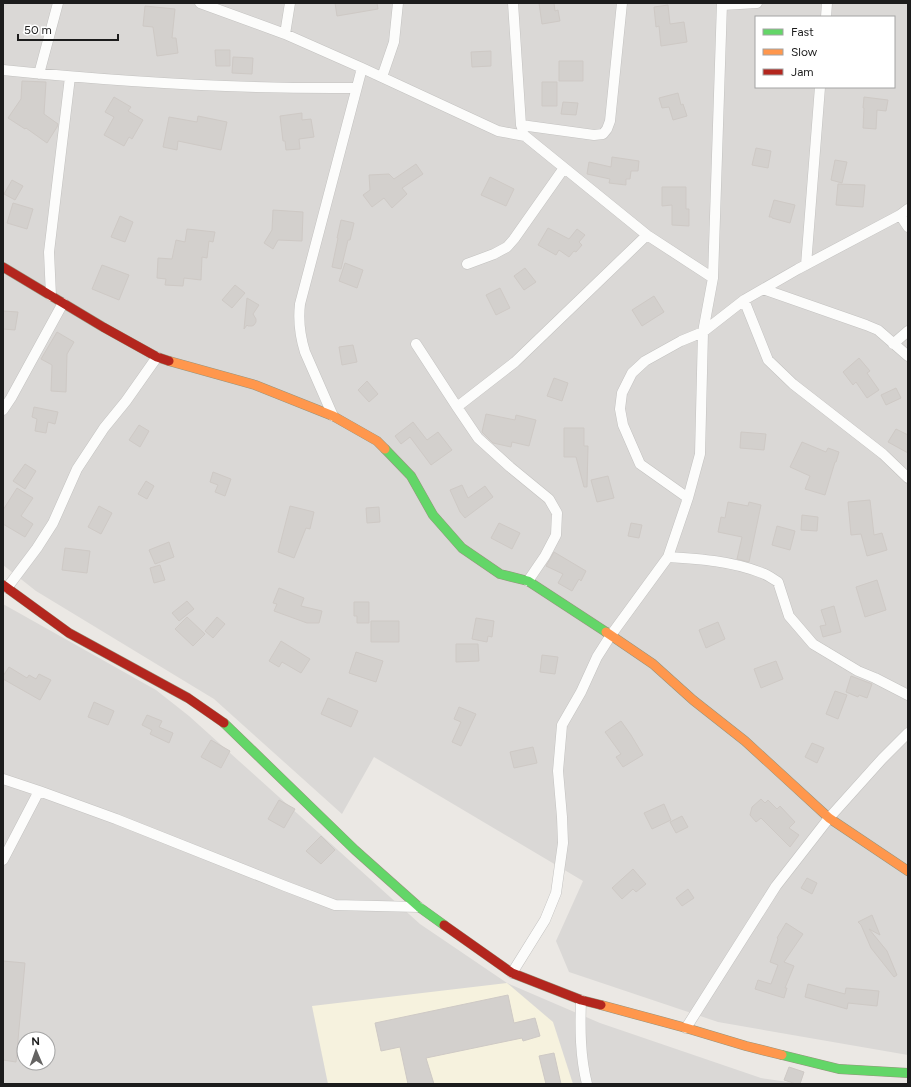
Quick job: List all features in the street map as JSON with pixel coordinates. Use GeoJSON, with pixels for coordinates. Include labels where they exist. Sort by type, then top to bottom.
{"type":"FeatureCollection","features":[{"type":"Feature","properties":{"kind":"street"},"geometry":{"type":"LineString","coordinates":[[39,74],[58,3]]}},
{"type":"Feature","properties":{"kind":"street"},"geometry":{"type":"LineString","coordinates":[[200,3],[285,34],[498,131],[525,136],[647,235],[713,278]]}},
{"type":"Feature","properties":{"kind":"street"},"geometry":{"type":"LineString","coordinates":[[285,34],[290,3]]}},
{"type":"Feature","properties":{"kind":"street"},"geometry":{"type":"LineString","coordinates":[[382,77],[394,42],[398,3]]}},
{"type":"Feature","properties":{"kind":"street"},"geometry":{"type":"LineString","coordinates":[[513,3],[521,125],[525,136]]}},
{"type":"Feature","properties":{"kind":"street"},"geometry":{"type":"LineString","coordinates":[[521,125],[594,135],[603,134],[610,121],[622,3]]}},
{"type":"Feature","properties":{"kind":"street"},"geometry":{"type":"LineString","coordinates":[[512,973],[545,920],[556,893],[563,843],[558,771],[562,725],[581,692],[597,657],[611,635],[668,557],[688,498],[700,454],[703,332],[713,278],[722,4],[757,3]]}},
{"type":"Feature","properties":{"kind":"street"},"geometry":{"type":"LineString","coordinates":[[826,16],[827,3]]}},
{"type":"Feature","properties":{"kind":"street"},"geometry":{"type":"LineString","coordinates":[[333,416],[305,352],[299,317],[300,304],[362,68]]}},
{"type":"Feature","properties":{"kind":"street"},"geometry":{"type":"LineString","coordinates":[[3,70],[135,81],[222,85],[356,88]]}},
{"type":"Feature","properties":{"kind":"street"},"geometry":{"type":"LineString","coordinates":[[51,296],[49,252],[70,76]]}},
{"type":"Feature","properties":{"kind":"street"},"geometry":{"type":"LineString","coordinates":[[806,265],[820,88]]}},
{"type":"Feature","properties":{"kind":"street"},"geometry":{"type":"LineString","coordinates":[[467,264],[494,254],[507,247],[564,168]]}},
{"type":"Feature","properties":{"kind":"street"},"geometry":{"type":"LineString","coordinates":[[688,498],[640,464],[623,425],[620,409],[622,393],[632,373],[645,361],[703,332],[744,300],[900,215],[908,209]]}},
{"type":"Feature","properties":{"kind":"street"},"geometry":{"type":"LineString","coordinates":[[900,215],[908,227]]}},
{"type":"Feature","properties":{"kind":"street"},"geometry":{"type":"LineString","coordinates":[[456,407],[515,362],[647,235]]}},
{"type":"Feature","properties":{"kind":"street"},"geometry":{"type":"LineString","coordinates":[[3,267],[103,327],[157,357],[255,385],[333,416],[377,441],[410,476],[433,515],[462,548],[500,574],[528,581],[653,664],[693,700],[745,741],[829,818],[908,872]]}},
{"type":"Feature","properties":{"kind":"street"},"geometry":{"type":"LineString","coordinates":[[763,289],[878,330],[908,356]]}},
{"type":"Feature","properties":{"kind":"street"},"geometry":{"type":"LineString","coordinates":[[744,300],[768,360],[793,384],[883,454],[908,478]]}},
{"type":"Feature","properties":{"kind":"street"},"geometry":{"type":"LineString","coordinates":[[3,410],[12,398],[63,303]]}},
{"type":"Feature","properties":{"kind":"street"},"geometry":{"type":"LineString","coordinates":[[893,344],[908,331]]}},
{"type":"Feature","properties":{"kind":"street"},"geometry":{"type":"LineString","coordinates":[[416,344],[456,407],[478,438],[549,499],[557,513],[556,535],[545,556],[528,581]]}},
{"type":"Feature","properties":{"kind":"street"},"geometry":{"type":"LineString","coordinates":[[157,357],[126,401],[104,428],[78,469],[53,523],[37,548],[5,587],[69,633],[188,698],[222,721],[350,845],[418,907],[512,973],[581,1000],[686,1028],[746,1046],[839,1069],[908,1073]]}},
{"type":"Feature","properties":{"kind":"street"},"geometry":{"type":"LineString","coordinates":[[668,557],[716,561],[742,566],[763,573],[778,582],[789,616],[813,644],[858,671],[908,695]]}},
{"type":"Feature","properties":{"kind":"street"},"geometry":{"type":"LineString","coordinates":[[686,1028],[776,886],[829,818],[882,759],[908,733]]}},
{"type":"Feature","properties":{"kind":"street"},"geometry":{"type":"LineString","coordinates":[[3,779],[116,819],[335,905],[418,907]]}},
{"type":"Feature","properties":{"kind":"street"},"geometry":{"type":"LineString","coordinates":[[3,860],[39,791]]}},
{"type":"Feature","properties":{"kind":"street"},"geometry":{"type":"LineString","coordinates":[[581,1000],[580,1031],[583,1070],[587,1084]]}},
{"type":"Feature","properties":{"kind":"shaded area"},"geometry":{"type":"Polygon","coordinates":[[[3,3],[908,3],[908,1055],[718,1022],[569,972],[556,941],[583,881],[374,757],[342,814],[214,699],[36,591],[3,565],[3,3]]]}},
{"type":"Feature","properties":{"kind":"shaded area"},"geometry":{"type":"Polygon","coordinates":[[[3,604],[156,690],[189,716],[420,924],[507,983],[600,1023],[761,1078],[802,1084],[3,1084],[3,604]]]}},
{"type":"Feature","properties":{"kind":"shaded area"},"geometry":{"type":"Polygon","coordinates":[[[507,983],[553,1022],[573,1084],[328,1084],[312,1006],[507,983]]]}},
{"type":"Feature","properties":{"kind":"building"},"geometry":{"type":"Polygon","coordinates":[[[335,3],[377,3],[378,9],[337,16],[335,3]]]}},
{"type":"Feature","properties":{"kind":"building"},"geometry":{"type":"Polygon","coordinates":[[[539,3],[554,3],[555,11],[558,10],[560,21],[542,24],[539,3]]]}},
{"type":"Feature","properties":{"kind":"building"},"geometry":{"type":"Polygon","coordinates":[[[668,5],[670,24],[684,22],[687,42],[661,46],[659,26],[656,27],[654,7],[668,5]]]}},
{"type":"Feature","properties":{"kind":"building"},"geometry":{"type":"Polygon","coordinates":[[[145,6],[175,9],[172,38],[176,38],[178,53],[157,56],[153,27],[143,26],[145,6]]]}},
{"type":"Feature","properties":{"kind":"building"},"geometry":{"type":"Polygon","coordinates":[[[215,50],[230,50],[230,66],[216,66],[215,50]]]}},
{"type":"Feature","properties":{"kind":"building"},"geometry":{"type":"Polygon","coordinates":[[[491,51],[491,66],[472,67],[471,52],[491,51]]]}},
{"type":"Feature","properties":{"kind":"building"},"geometry":{"type":"Polygon","coordinates":[[[233,57],[253,58],[252,74],[232,73],[233,57]]]}},
{"type":"Feature","properties":{"kind":"building"},"geometry":{"type":"Polygon","coordinates":[[[559,61],[583,61],[583,81],[559,81],[559,61]]]}},
{"type":"Feature","properties":{"kind":"building"},"geometry":{"type":"Polygon","coordinates":[[[22,81],[46,82],[44,114],[58,124],[47,143],[26,128],[25,129],[8,118],[21,99],[22,81]]]}},
{"type":"Feature","properties":{"kind":"building"},"geometry":{"type":"Polygon","coordinates":[[[542,82],[557,82],[557,106],[542,106],[542,82]]]}},
{"type":"Feature","properties":{"kind":"building"},"geometry":{"type":"Polygon","coordinates":[[[678,93],[681,105],[683,104],[687,116],[673,120],[669,107],[662,108],[659,98],[678,93]]]}},
{"type":"Feature","properties":{"kind":"building"},"geometry":{"type":"Polygon","coordinates":[[[114,97],[131,107],[128,111],[143,120],[132,139],[129,137],[124,146],[104,135],[114,117],[105,112],[114,97]]]}},
{"type":"Feature","properties":{"kind":"building"},"geometry":{"type":"Polygon","coordinates":[[[864,97],[888,100],[886,111],[877,110],[876,129],[863,128],[864,97]]]}},
{"type":"Feature","properties":{"kind":"building"},"geometry":{"type":"Polygon","coordinates":[[[563,102],[578,103],[576,115],[561,114],[563,102]]]}},
{"type":"Feature","properties":{"kind":"building"},"geometry":{"type":"Polygon","coordinates":[[[302,113],[302,120],[311,119],[314,137],[299,139],[300,149],[286,150],[285,141],[283,141],[280,116],[302,113]]]}},
{"type":"Feature","properties":{"kind":"building"},"geometry":{"type":"Polygon","coordinates":[[[198,116],[227,122],[221,150],[178,141],[177,150],[163,147],[169,117],[197,122],[198,116]]]}},
{"type":"Feature","properties":{"kind":"building"},"geometry":{"type":"Polygon","coordinates":[[[756,148],[771,151],[768,168],[752,165],[756,148]]]}},
{"type":"Feature","properties":{"kind":"building"},"geometry":{"type":"Polygon","coordinates":[[[612,157],[639,161],[638,171],[631,171],[630,179],[626,179],[626,185],[609,183],[610,179],[587,174],[589,162],[611,167],[612,157]]]}},
{"type":"Feature","properties":{"kind":"building"},"geometry":{"type":"Polygon","coordinates":[[[835,160],[847,162],[842,183],[831,180],[835,160]]]}},
{"type":"Feature","properties":{"kind":"building"},"geometry":{"type":"Polygon","coordinates":[[[416,164],[423,174],[402,188],[407,194],[392,208],[384,198],[372,207],[363,195],[370,190],[369,175],[389,174],[394,179],[416,164]]]}},
{"type":"Feature","properties":{"kind":"building"},"geometry":{"type":"Polygon","coordinates":[[[490,177],[514,189],[506,206],[481,195],[490,177]]]}},
{"type":"Feature","properties":{"kind":"building"},"geometry":{"type":"Polygon","coordinates":[[[12,180],[23,186],[15,200],[4,194],[12,180]]]}},
{"type":"Feature","properties":{"kind":"building"},"geometry":{"type":"Polygon","coordinates":[[[838,184],[865,185],[863,207],[836,205],[838,184]]]}},
{"type":"Feature","properties":{"kind":"building"},"geometry":{"type":"Polygon","coordinates":[[[662,187],[686,187],[686,209],[689,209],[689,226],[672,225],[672,205],[662,206],[662,187]]]}},
{"type":"Feature","properties":{"kind":"building"},"geometry":{"type":"Polygon","coordinates":[[[774,200],[795,205],[790,223],[769,217],[774,200]]]}},
{"type":"Feature","properties":{"kind":"building"},"geometry":{"type":"Polygon","coordinates":[[[13,203],[33,209],[27,229],[7,223],[13,203]]]}},
{"type":"Feature","properties":{"kind":"building"},"geometry":{"type":"Polygon","coordinates":[[[273,210],[303,212],[302,241],[278,240],[273,249],[264,243],[272,230],[273,210]]]}},
{"type":"Feature","properties":{"kind":"building"},"geometry":{"type":"Polygon","coordinates":[[[120,216],[133,222],[125,242],[111,237],[120,216]]]}},
{"type":"Feature","properties":{"kind":"building"},"geometry":{"type":"Polygon","coordinates":[[[341,220],[354,223],[341,269],[332,267],[341,220]]]}},
{"type":"Feature","properties":{"kind":"building"},"geometry":{"type":"Polygon","coordinates":[[[548,228],[569,239],[577,229],[585,235],[579,242],[582,245],[569,257],[559,250],[556,255],[538,245],[548,228]]]}},
{"type":"Feature","properties":{"kind":"building"},"geometry":{"type":"Polygon","coordinates":[[[187,229],[215,232],[213,242],[209,241],[207,258],[202,257],[201,280],[184,278],[183,286],[165,285],[166,279],[157,278],[158,258],[172,259],[176,240],[185,242],[187,229]]]}},
{"type":"Feature","properties":{"kind":"building"},"geometry":{"type":"Polygon","coordinates":[[[345,263],[363,270],[357,288],[339,281],[345,263]]]}},
{"type":"Feature","properties":{"kind":"building"},"geometry":{"type":"Polygon","coordinates":[[[102,265],[129,275],[119,300],[92,289],[102,265]]]}},
{"type":"Feature","properties":{"kind":"building"},"geometry":{"type":"Polygon","coordinates":[[[525,268],[536,282],[524,290],[514,276],[525,268]]]}},
{"type":"Feature","properties":{"kind":"building"},"geometry":{"type":"Polygon","coordinates":[[[235,285],[245,293],[232,308],[222,300],[235,285]]]}},
{"type":"Feature","properties":{"kind":"building"},"geometry":{"type":"Polygon","coordinates":[[[500,288],[510,308],[496,315],[486,295],[500,288]]]}},
{"type":"Feature","properties":{"kind":"building"},"geometry":{"type":"Polygon","coordinates":[[[654,296],[664,312],[642,326],[632,310],[654,296]]]}},
{"type":"Feature","properties":{"kind":"building"},"geometry":{"type":"Polygon","coordinates":[[[247,298],[259,305],[253,314],[256,322],[252,326],[247,325],[244,329],[247,298]]]}},
{"type":"Feature","properties":{"kind":"building"},"geometry":{"type":"Polygon","coordinates":[[[3,311],[18,312],[15,330],[3,329],[3,311]]]}},
{"type":"Feature","properties":{"kind":"building"},"geometry":{"type":"Polygon","coordinates":[[[57,332],[74,342],[67,354],[66,392],[51,391],[52,365],[41,359],[57,332]]]}},
{"type":"Feature","properties":{"kind":"building"},"geometry":{"type":"Polygon","coordinates":[[[353,345],[357,362],[342,365],[339,347],[353,345]]]}},
{"type":"Feature","properties":{"kind":"building"},"geometry":{"type":"Polygon","coordinates":[[[859,358],[870,371],[867,373],[879,390],[867,398],[856,382],[853,385],[843,372],[859,358]]]}},
{"type":"Feature","properties":{"kind":"building"},"geometry":{"type":"Polygon","coordinates":[[[554,378],[568,383],[562,401],[547,396],[554,378]]]}},
{"type":"Feature","properties":{"kind":"building"},"geometry":{"type":"Polygon","coordinates":[[[367,381],[378,394],[369,402],[358,390],[367,381]]]}},
{"type":"Feature","properties":{"kind":"building"},"geometry":{"type":"Polygon","coordinates":[[[896,388],[901,398],[886,405],[881,395],[896,388]]]}},
{"type":"Feature","properties":{"kind":"building"},"geometry":{"type":"Polygon","coordinates":[[[34,407],[58,412],[55,424],[48,422],[46,433],[35,431],[37,419],[32,417],[34,407]]]}},
{"type":"Feature","properties":{"kind":"building"},"geometry":{"type":"Polygon","coordinates":[[[486,414],[515,420],[516,415],[536,420],[529,446],[512,442],[511,447],[493,443],[482,432],[486,414]]]}},
{"type":"Feature","properties":{"kind":"building"},"geometry":{"type":"Polygon","coordinates":[[[413,422],[427,440],[438,432],[452,450],[431,465],[410,437],[401,444],[395,436],[413,422]]]}},
{"type":"Feature","properties":{"kind":"building"},"geometry":{"type":"Polygon","coordinates":[[[139,425],[149,431],[140,447],[129,440],[139,425]]]}},
{"type":"Feature","properties":{"kind":"building"},"geometry":{"type":"Polygon","coordinates":[[[564,428],[584,428],[584,446],[588,446],[587,487],[584,487],[576,457],[564,457],[564,428]]]}},
{"type":"Feature","properties":{"kind":"building"},"geometry":{"type":"Polygon","coordinates":[[[896,429],[908,435],[908,453],[888,442],[896,429]]]}},
{"type":"Feature","properties":{"kind":"building"},"geometry":{"type":"Polygon","coordinates":[[[741,432],[766,434],[764,450],[740,448],[741,432]]]}},
{"type":"Feature","properties":{"kind":"building"},"geometry":{"type":"Polygon","coordinates":[[[802,442],[826,452],[828,448],[839,452],[825,495],[805,489],[810,476],[790,467],[802,442]]]}},
{"type":"Feature","properties":{"kind":"building"},"geometry":{"type":"Polygon","coordinates":[[[25,464],[36,471],[25,489],[13,481],[25,464]]]}},
{"type":"Feature","properties":{"kind":"building"},"geometry":{"type":"Polygon","coordinates":[[[213,472],[231,479],[225,496],[215,492],[218,485],[210,482],[213,472]]]}},
{"type":"Feature","properties":{"kind":"building"},"geometry":{"type":"Polygon","coordinates":[[[608,476],[614,498],[597,502],[591,480],[608,476]]]}},
{"type":"Feature","properties":{"kind":"building"},"geometry":{"type":"Polygon","coordinates":[[[146,481],[154,486],[147,499],[138,494],[146,481]]]}},
{"type":"Feature","properties":{"kind":"building"},"geometry":{"type":"Polygon","coordinates":[[[462,485],[468,498],[485,486],[493,497],[465,518],[460,512],[450,490],[462,485]]]}},
{"type":"Feature","properties":{"kind":"building"},"geometry":{"type":"Polygon","coordinates":[[[17,488],[33,498],[21,516],[33,524],[25,537],[3,524],[3,510],[17,488]]]}},
{"type":"Feature","properties":{"kind":"building"},"geometry":{"type":"Polygon","coordinates":[[[870,500],[874,535],[882,533],[887,550],[867,556],[861,534],[851,535],[848,502],[870,500]]]}},
{"type":"Feature","properties":{"kind":"building"},"geometry":{"type":"Polygon","coordinates":[[[728,502],[748,506],[749,502],[761,505],[749,562],[737,559],[742,537],[718,532],[721,517],[725,518],[728,502]]]}},
{"type":"Feature","properties":{"kind":"building"},"geometry":{"type":"Polygon","coordinates":[[[99,506],[112,513],[101,534],[88,527],[99,506]]]}},
{"type":"Feature","properties":{"kind":"building"},"geometry":{"type":"Polygon","coordinates":[[[290,506],[314,512],[310,529],[306,528],[294,558],[278,552],[290,506]]]}},
{"type":"Feature","properties":{"kind":"building"},"geometry":{"type":"Polygon","coordinates":[[[379,507],[380,522],[367,523],[366,508],[379,507]]]}},
{"type":"Feature","properties":{"kind":"building"},"geometry":{"type":"Polygon","coordinates":[[[802,515],[818,517],[817,531],[801,530],[802,515]]]}},
{"type":"Feature","properties":{"kind":"building"},"geometry":{"type":"Polygon","coordinates":[[[499,523],[520,533],[512,549],[491,538],[499,523]]]}},
{"type":"Feature","properties":{"kind":"building"},"geometry":{"type":"Polygon","coordinates":[[[631,523],[642,525],[639,538],[628,536],[631,523]]]}},
{"type":"Feature","properties":{"kind":"building"},"geometry":{"type":"Polygon","coordinates":[[[777,526],[795,531],[790,550],[772,545],[777,526]]]}},
{"type":"Feature","properties":{"kind":"building"},"geometry":{"type":"Polygon","coordinates":[[[169,542],[174,557],[155,564],[149,550],[169,542]]]}},
{"type":"Feature","properties":{"kind":"building"},"geometry":{"type":"Polygon","coordinates":[[[65,548],[90,551],[87,573],[62,570],[65,548]]]}},
{"type":"Feature","properties":{"kind":"building"},"geometry":{"type":"Polygon","coordinates":[[[554,552],[586,571],[581,581],[579,579],[572,591],[558,583],[563,574],[546,566],[554,552]]]}},
{"type":"Feature","properties":{"kind":"building"},"geometry":{"type":"Polygon","coordinates":[[[160,565],[165,580],[154,583],[150,568],[160,565]]]}},
{"type":"Feature","properties":{"kind":"building"},"geometry":{"type":"Polygon","coordinates":[[[877,580],[886,610],[865,617],[856,587],[877,580]]]}},
{"type":"Feature","properties":{"kind":"building"},"geometry":{"type":"Polygon","coordinates":[[[279,588],[304,598],[301,606],[322,611],[319,623],[307,623],[274,611],[277,604],[273,603],[279,588]]]}},
{"type":"Feature","properties":{"kind":"building"},"geometry":{"type":"Polygon","coordinates":[[[187,601],[194,609],[179,621],[172,613],[187,601]]]}},
{"type":"Feature","properties":{"kind":"building"},"geometry":{"type":"Polygon","coordinates":[[[354,602],[369,602],[369,623],[357,623],[357,616],[354,616],[354,602]]]}},
{"type":"Feature","properties":{"kind":"building"},"geometry":{"type":"Polygon","coordinates":[[[834,606],[841,632],[823,637],[820,626],[826,625],[821,610],[834,606]]]}},
{"type":"Feature","properties":{"kind":"building"},"geometry":{"type":"Polygon","coordinates":[[[187,617],[205,634],[193,646],[175,629],[187,617]]]}},
{"type":"Feature","properties":{"kind":"building"},"geometry":{"type":"Polygon","coordinates":[[[217,617],[225,624],[213,638],[205,631],[217,617]]]}},
{"type":"Feature","properties":{"kind":"building"},"geometry":{"type":"Polygon","coordinates":[[[476,618],[494,621],[492,637],[488,636],[487,642],[472,639],[476,618]]]}},
{"type":"Feature","properties":{"kind":"building"},"geometry":{"type":"Polygon","coordinates":[[[371,621],[399,621],[399,642],[371,642],[371,621]]]}},
{"type":"Feature","properties":{"kind":"building"},"geometry":{"type":"Polygon","coordinates":[[[718,622],[725,639],[706,648],[699,630],[718,622]]]}},
{"type":"Feature","properties":{"kind":"building"},"geometry":{"type":"Polygon","coordinates":[[[281,641],[310,659],[301,673],[282,662],[279,667],[269,661],[281,641]]]}},
{"type":"Feature","properties":{"kind":"building"},"geometry":{"type":"Polygon","coordinates":[[[456,644],[478,644],[479,661],[456,662],[456,644]]]}},
{"type":"Feature","properties":{"kind":"building"},"geometry":{"type":"Polygon","coordinates":[[[356,652],[383,661],[376,682],[349,673],[356,652]]]}},
{"type":"Feature","properties":{"kind":"building"},"geometry":{"type":"Polygon","coordinates":[[[542,655],[558,657],[555,674],[540,672],[542,655]]]}},
{"type":"Feature","properties":{"kind":"building"},"geometry":{"type":"Polygon","coordinates":[[[776,661],[783,679],[761,688],[754,669],[776,661]]]}},
{"type":"Feature","properties":{"kind":"building"},"geometry":{"type":"Polygon","coordinates":[[[9,667],[27,678],[29,675],[36,679],[39,674],[51,680],[40,700],[3,679],[3,676],[9,667]]]}},
{"type":"Feature","properties":{"kind":"building"},"geometry":{"type":"Polygon","coordinates":[[[851,676],[872,684],[867,698],[859,695],[858,697],[846,692],[851,676]]]}},
{"type":"Feature","properties":{"kind":"building"},"geometry":{"type":"Polygon","coordinates":[[[835,691],[847,695],[838,719],[826,714],[835,691]]]}},
{"type":"Feature","properties":{"kind":"building"},"geometry":{"type":"Polygon","coordinates":[[[328,698],[358,711],[351,727],[321,714],[328,698]]]}},
{"type":"Feature","properties":{"kind":"building"},"geometry":{"type":"Polygon","coordinates":[[[94,702],[114,711],[108,725],[88,717],[94,702]]]}},
{"type":"Feature","properties":{"kind":"building"},"geometry":{"type":"Polygon","coordinates":[[[459,707],[476,714],[461,746],[452,742],[461,722],[454,719],[459,707]]]}},
{"type":"Feature","properties":{"kind":"building"},"geometry":{"type":"Polygon","coordinates":[[[147,715],[162,721],[159,727],[173,733],[169,743],[150,734],[152,730],[142,725],[147,715]]]}},
{"type":"Feature","properties":{"kind":"building"},"geometry":{"type":"Polygon","coordinates":[[[621,721],[643,755],[623,767],[616,757],[621,754],[605,732],[621,721]]]}},
{"type":"Feature","properties":{"kind":"building"},"geometry":{"type":"Polygon","coordinates":[[[211,740],[230,751],[221,768],[201,757],[211,740]]]}},
{"type":"Feature","properties":{"kind":"building"},"geometry":{"type":"Polygon","coordinates":[[[812,743],[824,748],[817,763],[805,757],[812,743]]]}},
{"type":"Feature","properties":{"kind":"building"},"geometry":{"type":"Polygon","coordinates":[[[533,747],[537,763],[514,768],[510,752],[533,747]]]}},
{"type":"Feature","properties":{"kind":"building"},"geometry":{"type":"Polygon","coordinates":[[[761,799],[765,803],[768,800],[777,809],[780,806],[795,822],[789,828],[799,835],[790,847],[761,818],[756,822],[750,815],[752,807],[761,799]]]}},
{"type":"Feature","properties":{"kind":"building"},"geometry":{"type":"Polygon","coordinates":[[[279,800],[295,809],[284,828],[268,819],[279,800]]]}},
{"type":"Feature","properties":{"kind":"building"},"geometry":{"type":"Polygon","coordinates":[[[664,804],[671,820],[652,829],[644,813],[664,804]]]}},
{"type":"Feature","properties":{"kind":"building"},"geometry":{"type":"Polygon","coordinates":[[[682,816],[688,827],[676,833],[670,822],[682,816]]]}},
{"type":"Feature","properties":{"kind":"building"},"geometry":{"type":"Polygon","coordinates":[[[321,836],[335,850],[321,864],[306,851],[321,836]]]}},
{"type":"Feature","properties":{"kind":"building"},"geometry":{"type":"Polygon","coordinates":[[[633,869],[646,884],[636,892],[633,889],[622,899],[612,888],[633,869]]]}},
{"type":"Feature","properties":{"kind":"building"},"geometry":{"type":"Polygon","coordinates":[[[807,878],[817,883],[812,894],[801,888],[807,878]]]}},
{"type":"Feature","properties":{"kind":"building"},"geometry":{"type":"Polygon","coordinates":[[[688,889],[694,898],[682,906],[676,898],[688,889]]]}},
{"type":"Feature","properties":{"kind":"building"},"geometry":{"type":"Polygon","coordinates":[[[872,915],[880,935],[869,929],[887,951],[897,975],[894,977],[871,948],[861,925],[858,922],[872,915]]]}},
{"type":"Feature","properties":{"kind":"building"},"geometry":{"type":"Polygon","coordinates":[[[786,923],[803,934],[784,962],[794,966],[785,988],[787,988],[784,998],[755,989],[758,980],[771,984],[778,965],[770,962],[778,939],[777,938],[786,923]]]}},
{"type":"Feature","properties":{"kind":"building"},"geometry":{"type":"Polygon","coordinates":[[[3,961],[25,963],[19,1031],[16,1031],[16,1062],[3,1060],[3,961]]]}},
{"type":"Feature","properties":{"kind":"building"},"geometry":{"type":"Polygon","coordinates":[[[808,984],[845,994],[846,988],[879,991],[877,1006],[848,1003],[847,1009],[805,997],[808,984]]]}},
{"type":"Feature","properties":{"kind":"building"},"geometry":{"type":"Polygon","coordinates":[[[508,995],[514,1023],[535,1018],[540,1036],[523,1041],[522,1038],[426,1058],[434,1084],[408,1084],[400,1047],[381,1051],[375,1023],[508,995]]]}},
{"type":"Feature","properties":{"kind":"building"},"geometry":{"type":"Polygon","coordinates":[[[554,1053],[561,1084],[546,1084],[539,1056],[554,1053]]]}},
{"type":"Feature","properties":{"kind":"building"},"geometry":{"type":"Polygon","coordinates":[[[789,1067],[804,1072],[800,1084],[784,1080],[789,1067]]]}},
{"type":"Feature","properties":{"kind":"traffic: fast"},"geometry":{"type":"LineString","coordinates":[[385,449],[411,476],[433,515],[462,548],[500,574],[528,581],[606,632]]}},
{"type":"Feature","properties":{"kind":"traffic: fast"},"geometry":{"type":"LineString","coordinates":[[224,723],[355,850],[419,907],[444,925]]}},
{"type":"Feature","properties":{"kind":"traffic: fast"},"geometry":{"type":"LineString","coordinates":[[782,1055],[839,1069],[908,1073]]}},
{"type":"Feature","properties":{"kind":"traffic: slow"},"geometry":{"type":"LineString","coordinates":[[169,361],[255,385],[333,416],[377,441],[385,449]]}},
{"type":"Feature","properties":{"kind":"traffic: slow"},"geometry":{"type":"LineString","coordinates":[[606,632],[653,664],[693,700],[745,741],[829,818],[908,871]]}},
{"type":"Feature","properties":{"kind":"traffic: slow"},"geometry":{"type":"LineString","coordinates":[[601,1005],[782,1055]]}},
{"type":"Feature","properties":{"kind":"traffic: jam"},"geometry":{"type":"LineString","coordinates":[[3,267],[103,327],[157,357],[169,361]]}},
{"type":"Feature","properties":{"kind":"traffic: jam"},"geometry":{"type":"LineString","coordinates":[[3,585],[69,633],[188,698],[224,723]]}},
{"type":"Feature","properties":{"kind":"traffic: jam"},"geometry":{"type":"LineString","coordinates":[[444,925],[512,973],[581,1000],[601,1005]]}}]}
